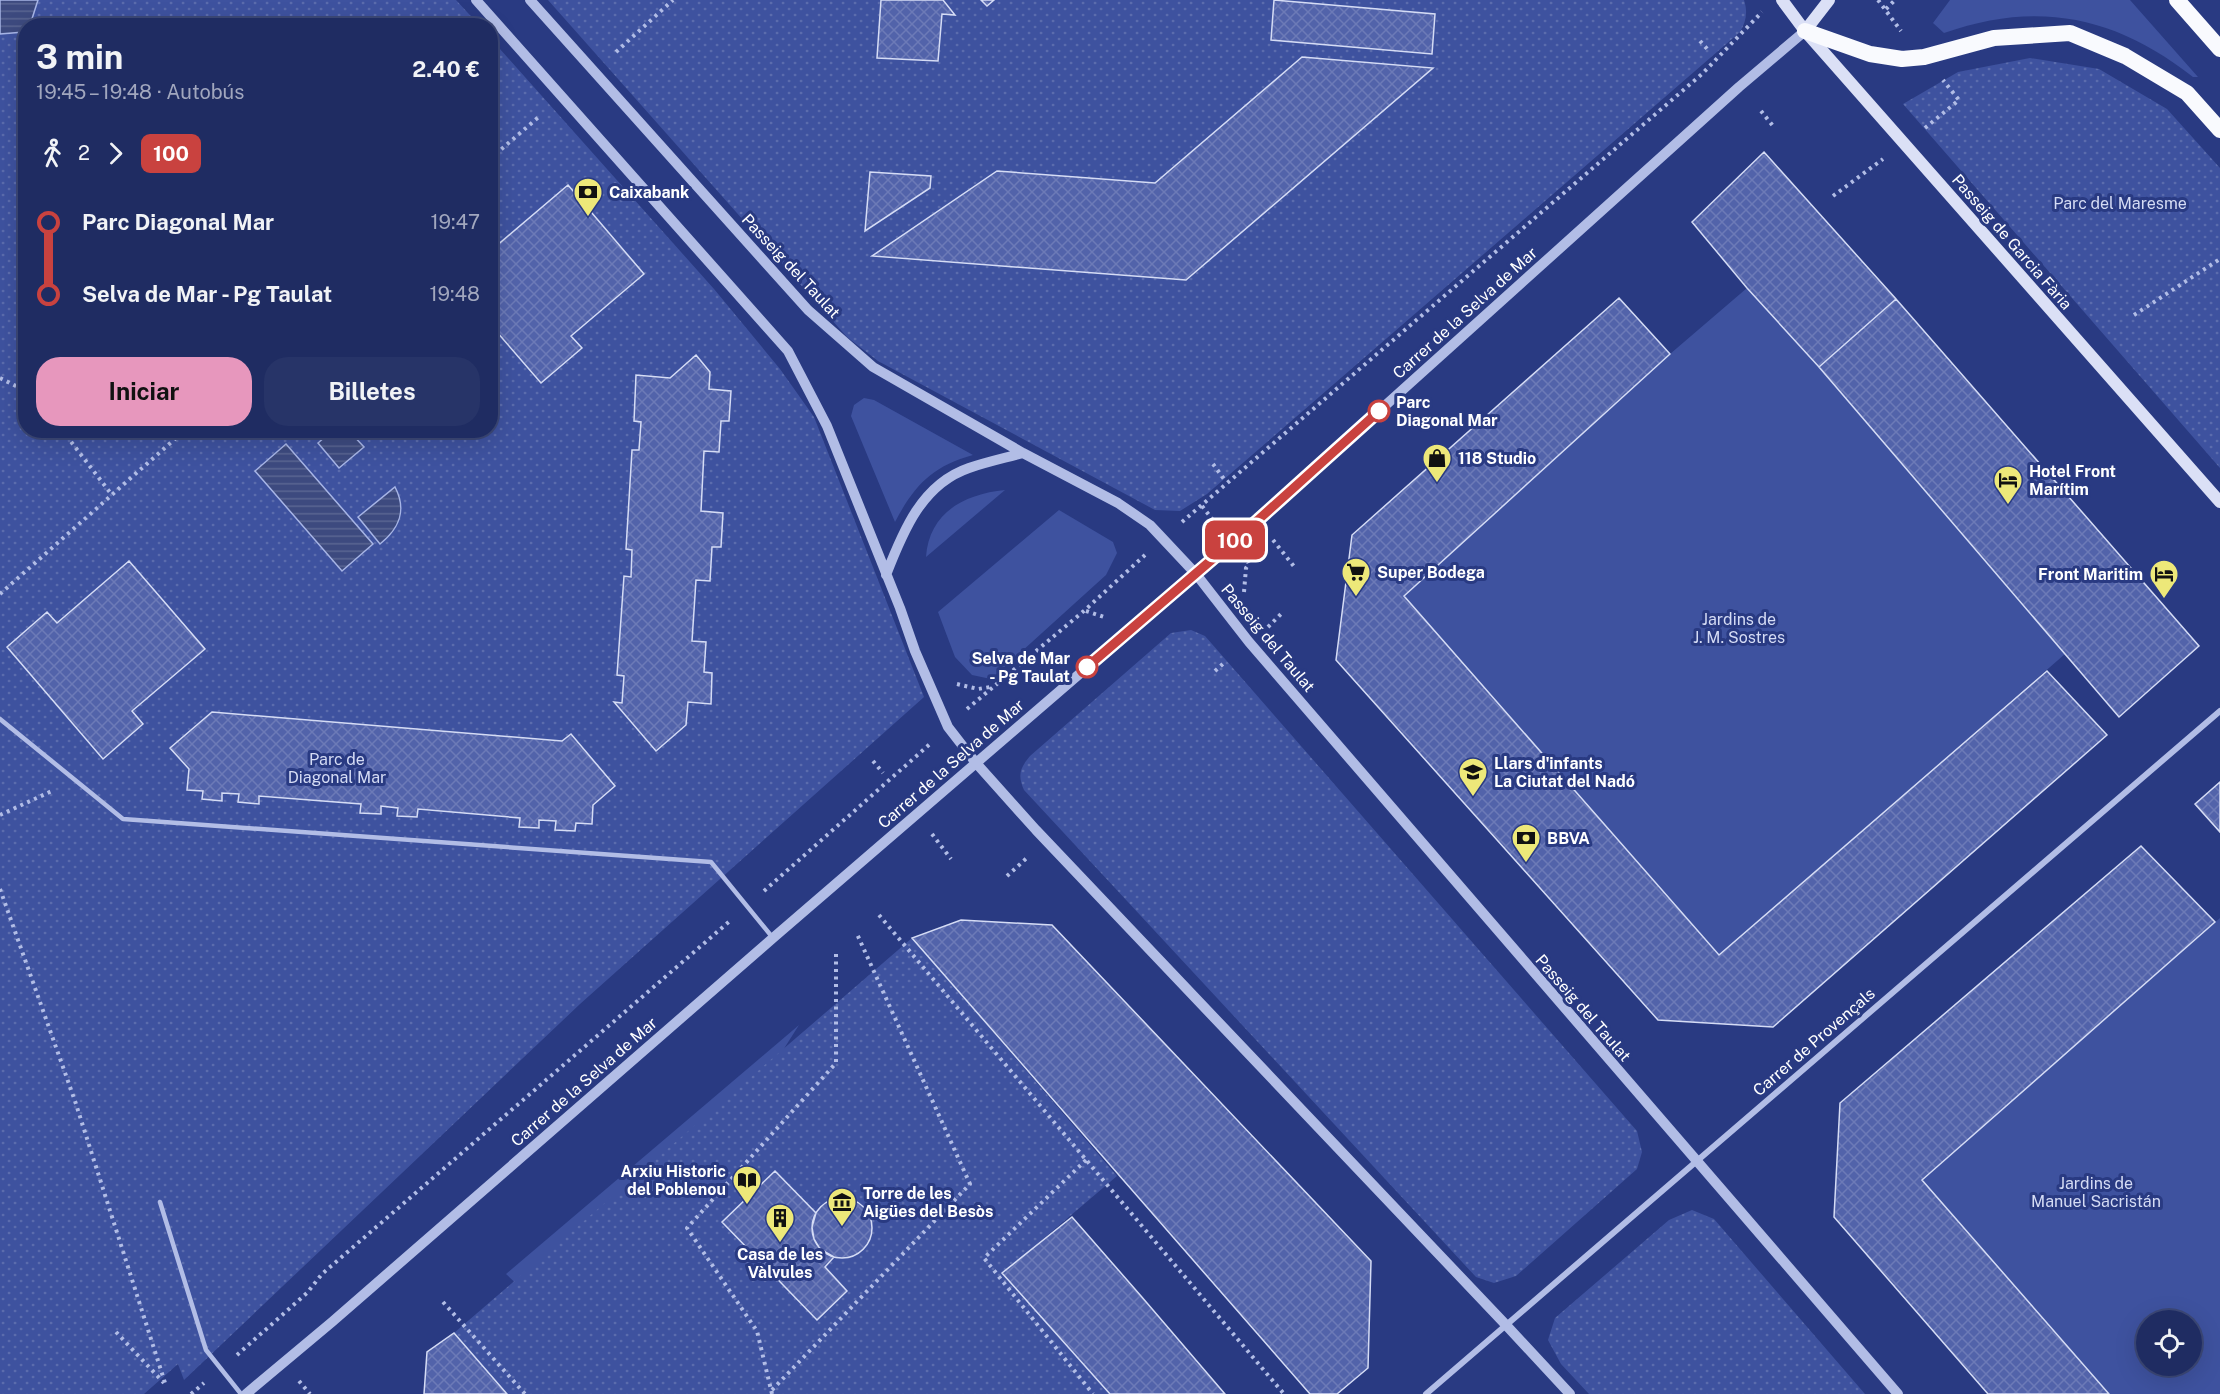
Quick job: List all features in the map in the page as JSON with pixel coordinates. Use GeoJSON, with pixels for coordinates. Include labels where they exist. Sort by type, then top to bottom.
{"type":"FeatureCollection","features":[{"type":"Feature","properties":{"kind":"highway"},"geometry":{"type":"LineString","coordinates":[[2176,0],[2220,50]]}},
{"type":"Feature","properties":{"kind":"highway"},"geometry":{"type":"LineString","coordinates":[[1805,31],[1870,54],[1902,59],[1924,57],[1994,38],[2070,33],[2125,56],[2187,93],[2220,130]]}},
{"type":"Feature","properties":{"kind":"main road","name":"Passeig de Garcia Fària"},"geometry":{"type":"LineString","coordinates":[[1782,0],[1805,31],[2220,502]]}},
{"type":"Feature","properties":{"kind":"main road"},"geometry":{"type":"LineString","coordinates":[[1805,31],[1829,0]]}},
{"type":"Feature","properties":{"kind":"street"},"geometry":{"type":"LineString","coordinates":[[476,0],[492,18]]}},
{"type":"Feature","properties":{"kind":"street","name":"Passeig del Taulat"},"geometry":{"type":"LineString","coordinates":[[530,0],[808,310],[873,367],[1023,453],[1119,503],[1150,525],[1196,574],[1249,642],[1898,1394]]}},
{"type":"Feature","properties":{"kind":"street"},"geometry":{"type":"LineString","coordinates":[[498,25],[788,351],[827,426],[915,651],[948,727],[976,763],[1036,830],[1570,1394]]}},
{"type":"Feature","properties":{"kind":"street","name":"Carrer de la Selva de Mar"},"geometry":{"type":"LineString","coordinates":[[244,1394],[316,1336],[1196,574],[1739,87],[1805,31]]}},
{"type":"Feature","properties":{"kind":"street"},"geometry":{"type":"LineString","coordinates":[[886,574],[909,522],[929,494],[946,479],[967,469],[1023,453]]}},
{"type":"Feature","properties":{"kind":"street","name":"Carrer de Provençals"},"geometry":{"type":"LineString","coordinates":[[1426,1394],[2220,711]]}},
{"type":"Feature","properties":{"kind":"lane"},"geometry":{"type":"LineString","coordinates":[[0,719],[123,819],[711,861],[773,938]]}},
{"type":"Feature","properties":{"kind":"lane"},"geometry":{"type":"LineString","coordinates":[[160,1202],[206,1350],[244,1394]]}},
{"type":"Feature","properties":{"kind":"path"},"geometry":{"type":"LineString","coordinates":[[616,52],[673,0]]}},
{"type":"Feature","properties":{"kind":"path"},"geometry":{"type":"LineString","coordinates":[[1878,0],[1905,36]]}},
{"type":"Feature","properties":{"kind":"path"},"geometry":{"type":"LineString","coordinates":[[1886,9],[1895,0]]}},
{"type":"Feature","properties":{"kind":"path","name":"Carrer de la Selva de Mar"},"geometry":{"type":"LineString","coordinates":[[1189,517],[1203,508],[1702,74],[1766,8]]}},
{"type":"Feature","properties":{"kind":"path"},"geometry":{"type":"LineString","coordinates":[[1700,40],[1710,52]]}},
{"type":"Feature","properties":{"kind":"path"},"geometry":{"type":"LineString","coordinates":[[1924,129],[1959,100],[1941,78]]}},
{"type":"Feature","properties":{"kind":"path"},"geometry":{"type":"LineString","coordinates":[[1761,111],[1773,126]]}},
{"type":"Feature","properties":{"kind":"path"},"geometry":{"type":"LineString","coordinates":[[498,152],[541,115]]}},
{"type":"Feature","properties":{"kind":"path"},"geometry":{"type":"LineString","coordinates":[[1833,196],[1885,157]]}},
{"type":"Feature","properties":{"kind":"path"},"geometry":{"type":"LineString","coordinates":[[2134,315],[2220,259]]}},
{"type":"Feature","properties":{"kind":"path"},"geometry":{"type":"LineString","coordinates":[[0,378],[18,387]]}},
{"type":"Feature","properties":{"kind":"path"},"geometry":{"type":"LineString","coordinates":[[68,438],[112,495]]}},
{"type":"Feature","properties":{"kind":"path"},"geometry":{"type":"LineString","coordinates":[[0,594],[175,438]]}},
{"type":"Feature","properties":{"kind":"path"},"geometry":{"type":"LineString","coordinates":[[1213,464],[1224,479]]}},
{"type":"Feature","properties":{"kind":"path"},"geometry":{"type":"LineString","coordinates":[[1273,539],[1296,569]]}},
{"type":"Feature","properties":{"kind":"path","name":"Carrer de la Selva de Mar"},"geometry":{"type":"LineString","coordinates":[[966,711],[1085,610],[1149,552]]}},
{"type":"Feature","properties":{"kind":"path"},"geometry":{"type":"LineString","coordinates":[[1244,589],[1246,568],[1249,564]]}},
{"type":"Feature","properties":{"kind":"path","name":"Passeig del Taulat"},"geometry":{"type":"LineString","coordinates":[[1267,627],[1282,613]]}},
{"type":"Feature","properties":{"kind":"path"},"geometry":{"type":"LineString","coordinates":[[1215,671],[1226,661]]}},
{"type":"Feature","properties":{"kind":"path","name":"Carrer de la Selva de Mar"},"geometry":{"type":"LineString","coordinates":[[191,1394],[307,1293],[322,1274],[748,905],[920,752]]}},
{"type":"Feature","properties":{"kind":"path"},"geometry":{"type":"LineString","coordinates":[[873,761],[883,773]]}},
{"type":"Feature","properties":{"kind":"path"},"geometry":{"type":"LineString","coordinates":[[0,815],[75,781]]}},
{"type":"Feature","properties":{"kind":"path"},"geometry":{"type":"LineString","coordinates":[[932,834],[951,859]]}},
{"type":"Feature","properties":{"kind":"path"},"geometry":{"type":"LineString","coordinates":[[1007,876],[1032,853]]}},
{"type":"Feature","properties":{"kind":"path"},"geometry":{"type":"LineString","coordinates":[[0,889],[75,1101],[166,1386],[116,1332]]}},
{"type":"Feature","properties":{"kind":"path"},"geometry":{"type":"LineString","coordinates":[[879,915],[1284,1394]]}},
{"type":"Feature","properties":{"kind":"path"},"geometry":{"type":"LineString","coordinates":[[772,1392],[970,1184],[857,934]]}},
{"type":"Feature","properties":{"kind":"path"},"geometry":{"type":"LineString","coordinates":[[772,1392],[757,1331],[687,1228],[836,1063],[837,952]]}},
{"type":"Feature","properties":{"kind":"path"},"geometry":{"type":"LineString","coordinates":[[1086,1160],[984,1258],[1093,1394]]}},
{"type":"Feature","properties":{"kind":"path"},"geometry":{"type":"LineString","coordinates":[[442,1302],[525,1394]]}},
{"type":"Feature","properties":{"kind":"path"},"geometry":{"type":"LineString","coordinates":[[260,1335],[264,1340]]}},
{"type":"Feature","properties":{"kind":"green space","name":"Parc de Diagonal Mar"},"geometry":{"type":"Polygon","coordinates":[[[0,0],[456,0],[473,18],[18,18],[18,438],[498,438],[498,47],[714,289],[780,369],[814,417],[924,697],[580,1004],[184,1380],[178,1364],[144,1394],[0,1394],[0,0]]]}},
{"type":"Feature","properties":{"kind":"green space"},"geometry":{"type":"Polygon","coordinates":[[[548,0],[1744,0],[1746,13],[1740,32],[1207,494],[1180,511],[1155,510],[878,361],[847,337],[548,0]]]}},
{"type":"Feature","properties":{"kind":"green space"},"geometry":{"type":"Polygon","coordinates":[[[1950,0],[2130,0],[2198,77],[2193,77],[2164,56],[2135,40],[2105,28],[2074,20],[2043,16],[2011,17],[1978,23],[1944,33],[1933,23],[1950,0]]]}},
{"type":"Feature","properties":{"kind":"green space","name":"Parc del Maresme"},"geometry":{"type":"Polygon","coordinates":[[[2030,58],[2099,69],[2167,109],[2220,168],[2220,468],[1903,104],[1958,72],[2030,58]]]}},
{"type":"Feature","properties":{"kind":"green space","name":"Jardins de J. M. Sostres"},"geometry":{"type":"Polygon","coordinates":[[[1747,288],[1819,367],[2065,654],[1719,955],[1404,596],[1670,354],[1747,288]]]}},
{"type":"Feature","properties":{"kind":"green space"},"geometry":{"type":"Polygon","coordinates":[[[864,398],[874,400],[973,455],[946,465],[926,479],[909,498],[895,522],[851,416],[854,405],[864,398]]]}},
{"type":"Feature","properties":{"kind":"green space"},"geometry":{"type":"Polygon","coordinates":[[[1005,490],[926,557],[934,529],[951,508],[976,496],[1005,490]]]}},
{"type":"Feature","properties":{"kind":"green space"},"geometry":{"type":"Polygon","coordinates":[[[1059,510],[1113,542],[1117,553],[1106,575],[991,679],[972,675],[955,657],[938,612],[1059,510]]]}},
{"type":"Feature","properties":{"kind":"green space"},"geometry":{"type":"Polygon","coordinates":[[[1191,630],[1205,636],[1637,1131],[1642,1152],[1637,1169],[1516,1276],[1494,1283],[1476,1277],[1024,790],[1021,773],[1030,756],[1171,633],[1191,630]]]}},
{"type":"Feature","properties":{"kind":"green space","name":"Jardins de Manuel Sacristán"},"geometry":{"type":"Polygon","coordinates":[[[2220,918],[2220,1394],[2109,1394],[1922,1180],[2220,918]]]}},
{"type":"Feature","properties":{"kind":"green space"},"geometry":{"type":"Polygon","coordinates":[[[912,938],[1117,1176],[1003,1273],[1110,1394],[507,1394],[454,1333],[912,938]]]}},
{"type":"Feature","properties":{"kind":"green space"},"geometry":{"type":"Polygon","coordinates":[[[799,1025],[633,1286],[522,1289],[506,1274],[799,1025]]]}},
{"type":"Feature","properties":{"kind":"green space"},"geometry":{"type":"Polygon","coordinates":[[[1692,1210],[1714,1219],[1865,1394],[1589,1394],[1561,1364],[1548,1340],[1555,1318],[1669,1220],[1692,1210]]]}},
{"type":"Feature","properties":{"kind":"shaded area"},"geometry":{"type":"Polygon","coordinates":[[[0,0],[38,0],[32,18],[18,18],[18,32],[0,34],[0,0]]]}},
{"type":"Feature","properties":{"kind":"shaded area"},"geometry":{"type":"Polygon","coordinates":[[[324,438],[356,438],[364,447],[339,468],[318,443],[324,438]]]}},
{"type":"Feature","properties":{"kind":"shaded area"},"geometry":{"type":"Polygon","coordinates":[[[286,444],[373,544],[342,571],[255,471],[286,444]]]}},
{"type":"Feature","properties":{"kind":"shaded area"},"geometry":{"type":"Polygon","coordinates":[[[395,487],[401,503],[400,518],[392,532],[380,544],[358,517],[395,487]]]}},
{"type":"Feature","properties":{"kind":"building"},"geometry":{"type":"Polygon","coordinates":[[[881,0],[943,0],[955,15],[942,14],[938,61],[877,58],[881,0]]]}},
{"type":"Feature","properties":{"kind":"building"},"geometry":{"type":"Polygon","coordinates":[[[981,0],[994,0],[987,6],[981,0]]]}},
{"type":"Feature","properties":{"kind":"building"},"geometry":{"type":"Polygon","coordinates":[[[1274,0],[1435,14],[1432,54],[1271,40],[1274,0]]]}},
{"type":"Feature","properties":{"kind":"building"},"geometry":{"type":"Polygon","coordinates":[[[1302,57],[1433,68],[1186,280],[872,256],[997,171],[1155,183],[1302,57]]]}},
{"type":"Feature","properties":{"kind":"building"},"geometry":{"type":"Polygon","coordinates":[[[1764,152],[1896,299],[1819,367],[1747,288],[1692,222],[1764,152]]]}},
{"type":"Feature","properties":{"kind":"building"},"geometry":{"type":"Polygon","coordinates":[[[870,172],[931,176],[930,188],[865,231],[870,172]]]}},
{"type":"Feature","properties":{"kind":"building"},"geometry":{"type":"Polygon","coordinates":[[[568,185],[644,274],[571,336],[582,348],[541,383],[498,333],[498,244],[568,185]]]}},
{"type":"Feature","properties":{"kind":"building"},"geometry":{"type":"Polygon","coordinates":[[[1619,298],[1670,354],[1404,596],[1719,955],[2047,671],[2107,735],[1773,1027],[1658,1020],[1336,660],[1352,535],[1619,298]]]}},
{"type":"Feature","properties":{"kind":"building","name":"Hotel Front Marítim"},"geometry":{"type":"Polygon","coordinates":[[[1896,299],[2199,646],[2119,717],[1819,367],[1896,299]]]}},
{"type":"Feature","properties":{"kind":"building"},"geometry":{"type":"Polygon","coordinates":[[[696,355],[710,372],[709,389],[731,391],[729,421],[721,421],[719,452],[704,451],[701,511],[723,513],[721,547],[712,547],[710,581],[696,580],[692,641],[706,642],[704,672],[712,673],[711,704],[688,702],[686,725],[656,751],[614,702],[622,703],[624,676],[617,675],[624,576],[631,577],[632,550],[626,549],[632,450],[639,450],[641,422],[634,421],[636,375],[670,378],[696,355]]]}},
{"type":"Feature","properties":{"kind":"building"},"geometry":{"type":"Polygon","coordinates":[[[129,561],[205,649],[132,711],[143,724],[103,759],[7,647],[47,612],[57,623],[129,561]]]}},
{"type":"Feature","properties":{"kind":"building"},"geometry":{"type":"Polygon","coordinates":[[[212,712],[562,741],[571,734],[615,786],[593,805],[592,824],[576,823],[575,831],[555,830],[556,821],[539,820],[539,828],[519,827],[520,818],[418,809],[417,817],[397,816],[398,808],[381,806],[381,814],[360,813],[361,804],[259,796],[259,804],[238,802],[239,794],[222,793],[222,801],[202,799],[203,791],[187,790],[189,769],[170,748],[212,712]]]}},
{"type":"Feature","properties":{"kind":"building"},"geometry":{"type":"Polygon","coordinates":[[[2220,782],[2220,832],[2195,804],[2220,782]]]}},
{"type":"Feature","properties":{"kind":"building"},"geometry":{"type":"Polygon","coordinates":[[[2141,846],[2215,922],[1922,1180],[2109,1394],[1988,1394],[1834,1217],[1840,1103],[2141,846]]]}},
{"type":"Feature","properties":{"kind":"building"},"geometry":{"type":"Polygon","coordinates":[[[961,920],[1052,925],[1371,1261],[1368,1368],[1337,1394],[1310,1394],[912,938],[961,920]]]}},
{"type":"Feature","properties":{"kind":"building","name":"Casa de les Vàlvules"},"geometry":{"type":"Polygon","coordinates":[[[775,1171],[816,1213],[812,1227],[814,1239],[820,1249],[834,1257],[825,1267],[847,1291],[817,1320],[722,1222],[775,1171]]]}},
{"type":"Feature","properties":{"kind":"building","name":"Torre de les Aigües del Besòs"},"geometry":{"type":"Polygon","coordinates":[[[842,1198],[859,1203],[867,1211],[872,1228],[867,1245],[859,1253],[842,1258],[825,1253],[817,1245],[812,1228],[817,1211],[825,1203],[842,1198]]]}},
{"type":"Feature","properties":{"kind":"building"},"geometry":{"type":"Polygon","coordinates":[[[1072,1217],[1225,1394],[1110,1394],[1002,1273],[1072,1217]]]}},
{"type":"Feature","properties":{"kind":"building"},"geometry":{"type":"Polygon","coordinates":[[[454,1333],[507,1394],[424,1394],[427,1352],[454,1333]]]}},
{"type":"Feature","properties":{"kind":"bus line","name":"100"},"geometry":{"type":"LineString","coordinates":[[1087,667],[1258,520],[1379,411]]}},
{"type":"Feature","properties":{"kind":"place","name":"Caixabank"},"geometry":{"type":"Point","coordinates":[588,218]}},
{"type":"Feature","properties":{"kind":"place","name":"Parc Diagonal Mar"},"geometry":{"type":"Point","coordinates":[1379,411]}},
{"type":"Feature","properties":{"kind":"place","name":"118 Studio"},"geometry":{"type":"Point","coordinates":[1437,484]}},
{"type":"Feature","properties":{"kind":"place","name":"Hotel Front Marítim"},"geometry":{"type":"Point","coordinates":[2008,506]}},
{"type":"Feature","properties":{"kind":"place","name":"Super Bodega"},"geometry":{"type":"Point","coordinates":[1356,598]}},
{"type":"Feature","properties":{"kind":"place","name":"Front Maritim"},"geometry":{"type":"Point","coordinates":[2164,600]}},
{"type":"Feature","properties":{"kind":"place","name":"Selva de Mar - Pg Taulat"},"geometry":{"type":"Point","coordinates":[1087,667]}},
{"type":"Feature","properties":{"kind":"place","name":"Llars d'infants La Ciutat del Nadó"},"geometry":{"type":"Point","coordinates":[1473,798]}},
{"type":"Feature","properties":{"kind":"place","name":"BBVA"},"geometry":{"type":"Point","coordinates":[1526,864]}},
{"type":"Feature","properties":{"kind":"place","name":"Arxiu Historic del Poblenou"},"geometry":{"type":"Point","coordinates":[747,1206]}},
{"type":"Feature","properties":{"kind":"place","name":"Torre de les Aigües del Besòs"},"geometry":{"type":"Point","coordinates":[842,1228]}},
{"type":"Feature","properties":{"kind":"place","name":"Casa de les Vàlvules"},"geometry":{"type":"Point","coordinates":[780,1244]}}]}
